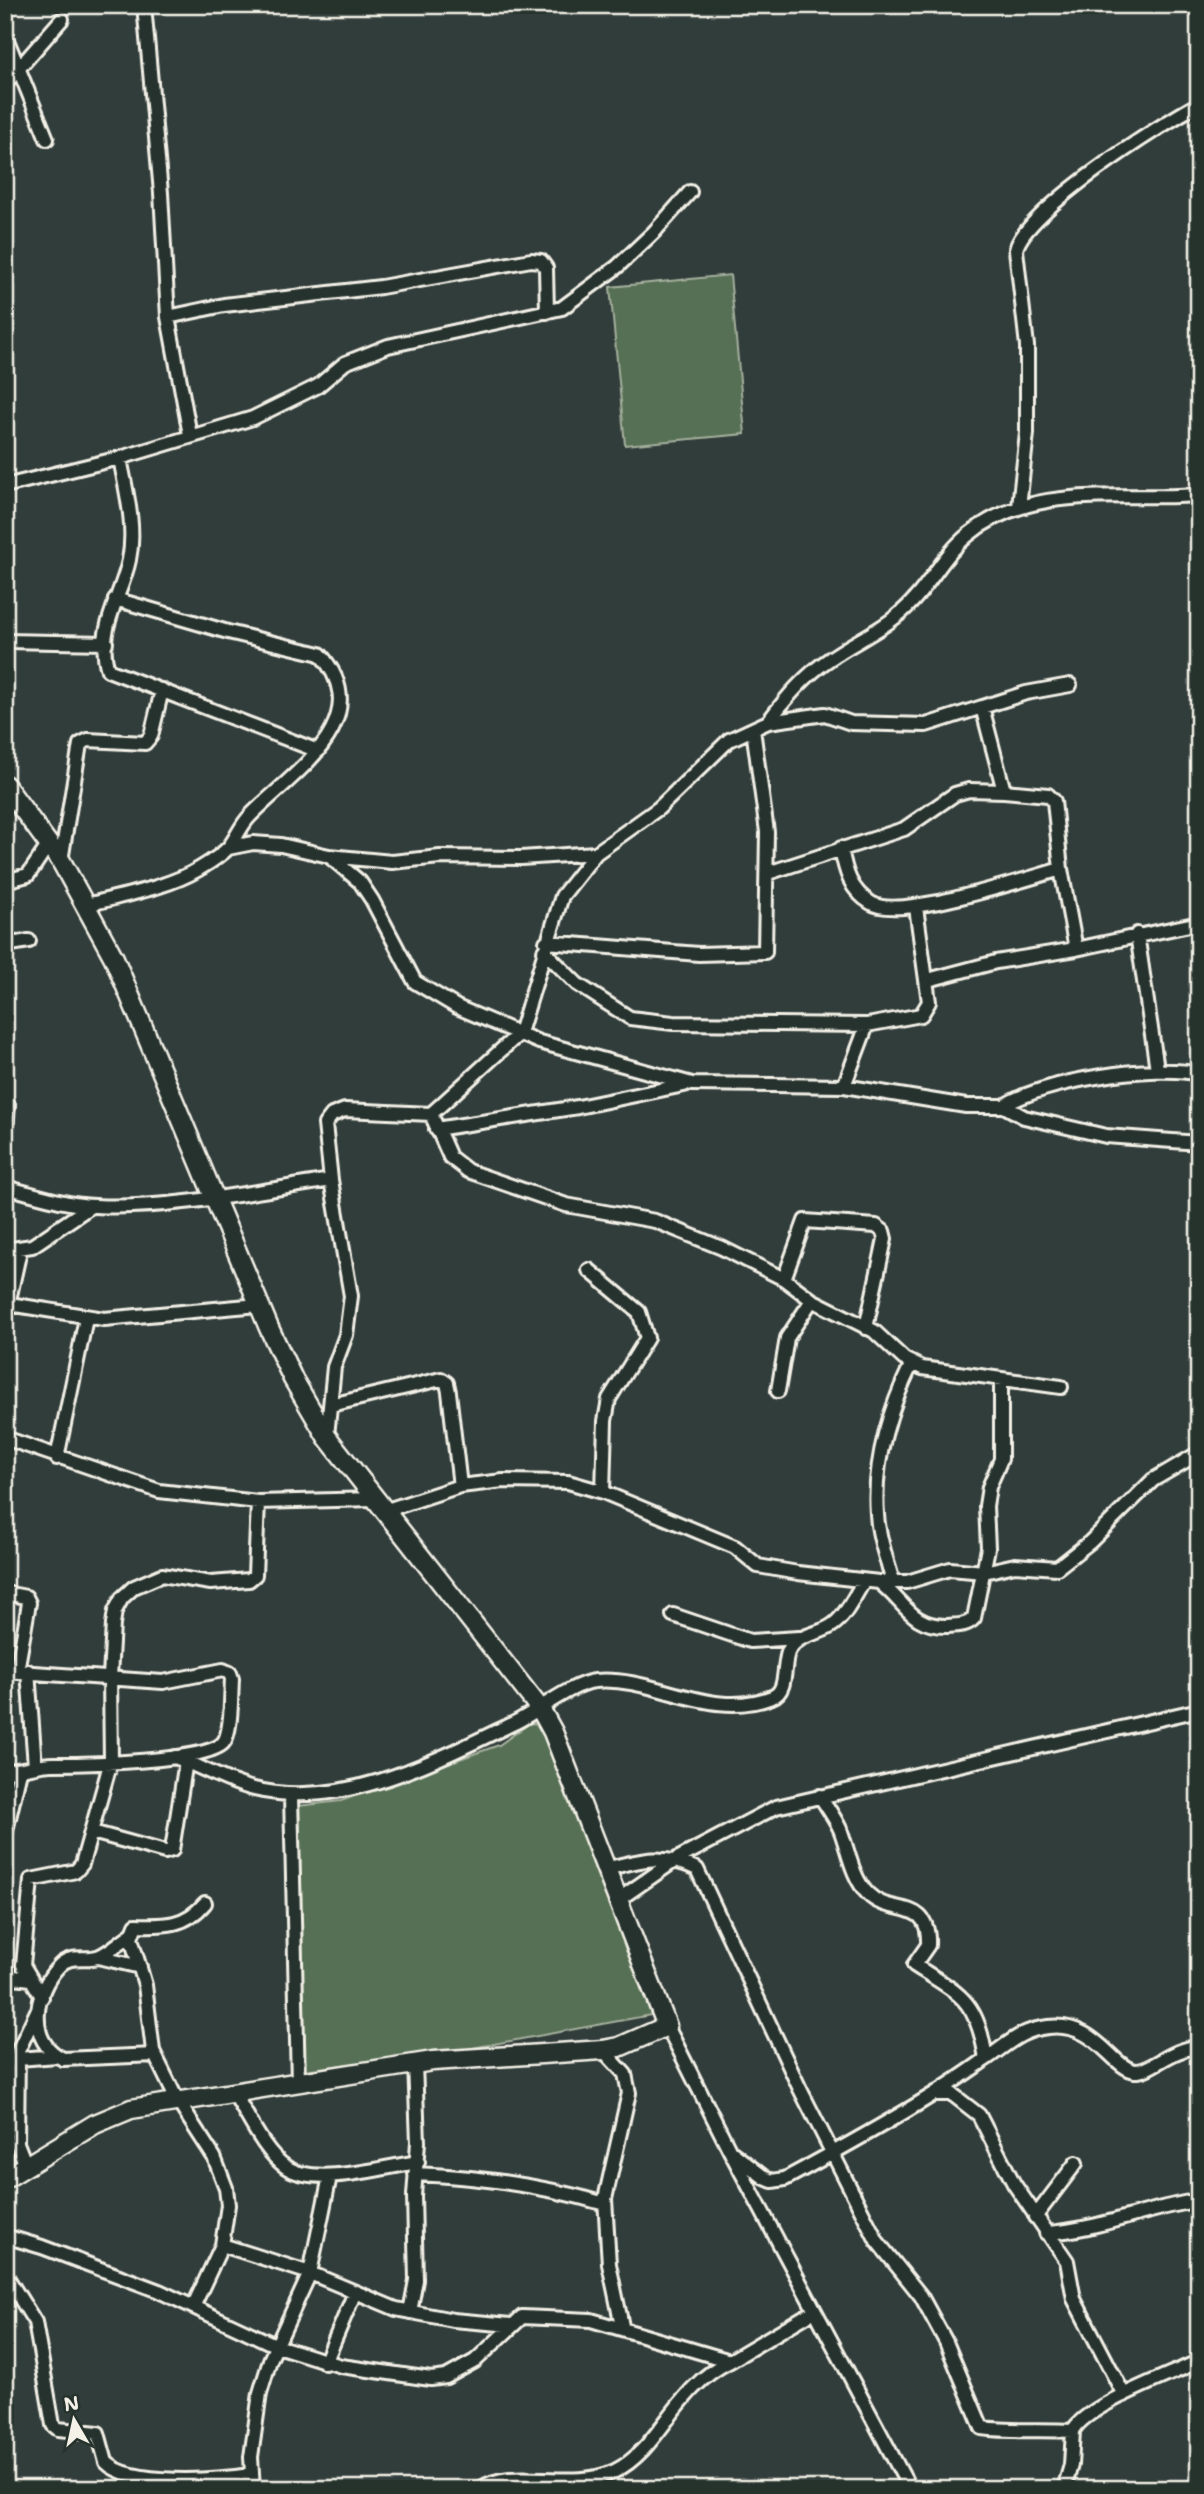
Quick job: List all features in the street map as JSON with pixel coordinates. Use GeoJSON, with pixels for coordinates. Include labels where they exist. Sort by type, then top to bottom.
{"type":"FeatureCollection","features":[{"type":"Feature","properties":{"kind":"street"},"geometry":{"type":"LineString","coordinates":[[144,5],[162,203],[167,317],[190,435]]}},
{"type":"Feature","properties":{"kind":"street"},"geometry":{"type":"LineString","coordinates":[[5,84],[62,19]]}},
{"type":"Feature","properties":{"kind":"street"},"geometry":{"type":"LineString","coordinates":[[5,35],[47,139]]}},
{"type":"Feature","properties":{"kind":"street"},"geometry":{"type":"LineString","coordinates":[[1019,507],[1027,433],[1027,346],[1016,250],[1018,241],[1037,219],[1112,157],[1199,104]]}},
{"type":"Feature","properties":{"kind":"street"},"geometry":{"type":"LineString","coordinates":[[5,486],[120,458],[270,411],[293,396],[318,386],[345,363],[388,346],[547,313],[569,303],[617,267],[654,232],[690,192]]}},
{"type":"Feature","properties":{"kind":"street"},"geometry":{"type":"LineString","coordinates":[[167,317],[224,305],[381,287],[531,260],[541,261],[546,268],[547,313]]}},
{"type":"Feature","properties":{"kind":"street"},"geometry":{"type":"LineString","coordinates":[[120,458],[129,507],[131,543],[129,560],[116,599],[106,643],[108,670],[318,751]]}},
{"type":"Feature","properties":{"kind":"street"},"geometry":{"type":"LineString","coordinates":[[768,722],[802,680],[828,659],[896,617],[919,597],[944,561],[968,535],[1019,507],[1044,499],[1199,495]]}},
{"type":"Feature","properties":{"kind":"street"},"geometry":{"type":"LineString","coordinates":[[87,905],[196,871],[228,848],[247,819],[318,751],[337,719],[341,702],[338,682],[320,654],[116,599]]}},
{"type":"Feature","properties":{"kind":"street"},"geometry":{"type":"LineString","coordinates":[[5,641],[106,643]]}},
{"type":"Feature","properties":{"kind":"street"},"geometry":{"type":"LineString","coordinates":[[327,1437],[334,1367],[346,1335],[351,1296],[331,1180],[325,1124],[332,1115],[345,1110],[430,1114],[520,1032],[562,897],[596,853],[659,808],[729,740],[768,722],[825,715],[851,723],[926,725],[1026,693],[1070,685]]}},
{"type":"Feature","properties":{"kind":"street"},"geometry":{"type":"LineString","coordinates":[[61,861],[80,744],[88,740],[145,743],[151,736],[162,690]]}},
{"type":"Feature","properties":{"kind":"street"},"geometry":{"type":"LineString","coordinates":[[982,707],[1004,791]]}},
{"type":"Feature","properties":{"kind":"street"},"geometry":{"type":"LineString","coordinates":[[545,946],[761,955],[767,949],[766,832],[753,729]]}},
{"type":"Feature","properties":{"kind":"street"},"geometry":{"type":"LineString","coordinates":[[5,785],[61,861],[87,905],[125,983],[259,1305],[293,1379],[327,1437],[541,1710],[562,1750],[667,2026],[730,2151],[910,2489]]}},
{"type":"Feature","properties":{"kind":"street"},"geometry":{"type":"LineString","coordinates":[[768,873],[904,829],[955,794],[969,790],[1004,791],[1053,798],[1061,869],[1076,949]]}},
{"type":"Feature","properties":{"kind":"street"},"geometry":{"type":"LineString","coordinates":[[228,848],[253,843],[281,845],[329,856],[392,862],[440,856],[521,858],[596,853]]}},
{"type":"Feature","properties":{"kind":"street"},"geometry":{"type":"LineString","coordinates":[[5,881],[27,875],[49,844]]}},
{"type":"Feature","properties":{"kind":"street"},"geometry":{"type":"LineString","coordinates":[[841,848],[847,877],[870,903],[884,909],[916,907],[1061,869]]}},
{"type":"Feature","properties":{"kind":"street"},"geometry":{"type":"LineString","coordinates":[[329,856],[360,882],[415,982],[457,1007],[584,1056],[692,1084]]}},
{"type":"Feature","properties":{"kind":"street"},"geometry":{"type":"LineString","coordinates":[[545,946],[577,984],[630,1018],[673,1023],[867,1026],[921,1015],[929,1002],[916,907]]}},
{"type":"Feature","properties":{"kind":"street"},"geometry":{"type":"LineString","coordinates":[[928,980],[996,962],[1076,949],[1199,923]]}},
{"type":"Feature","properties":{"kind":"street"},"geometry":{"type":"LineString","coordinates":[[1137,934],[1157,1069]]}},
{"type":"Feature","properties":{"kind":"street"},"geometry":{"type":"LineString","coordinates":[[5,945],[29,941]]}},
{"type":"Feature","properties":{"kind":"street"},"geometry":{"type":"LineString","coordinates":[[844,1086],[867,1026]]}},
{"type":"Feature","properties":{"kind":"street"},"geometry":{"type":"LineString","coordinates":[[436,1129],[578,1107],[692,1084],[844,1086],[966,1106],[1004,1105],[1036,1089],[1157,1069],[1179,1069],[1199,1074]]}},
{"type":"Feature","properties":{"kind":"street"},"geometry":{"type":"LineString","coordinates":[[5,1103],[8,1105],[5,1144]]}},
{"type":"Feature","properties":{"kind":"street"},"geometry":{"type":"LineString","coordinates":[[1004,1105],[1024,1117],[1106,1136],[1199,1143]]}},
{"type":"Feature","properties":{"kind":"street"},"geometry":{"type":"LineString","coordinates":[[430,1114],[450,1157],[468,1171],[566,1205],[655,1222],[722,1248],[784,1279],[812,1300],[866,1328],[922,1368],[1061,1387]]}},
{"type":"Feature","properties":{"kind":"street"},"geometry":{"type":"LineString","coordinates":[[5,1188],[91,1206],[214,1198],[331,1180]]}},
{"type":"Feature","properties":{"kind":"street"},"geometry":{"type":"LineString","coordinates":[[5,1250],[20,1250],[45,1239],[91,1206]]}},
{"type":"Feature","properties":{"kind":"street"},"geometry":{"type":"LineString","coordinates":[[784,1279],[806,1220],[876,1226],[883,1231],[885,1240],[866,1328]]}},
{"type":"Feature","properties":{"kind":"street"},"geometry":{"type":"LineString","coordinates":[[5,1318],[20,1250]]}},
{"type":"Feature","properties":{"kind":"street"},"geometry":{"type":"LineString","coordinates":[[589,1269],[639,1312],[647,1338],[609,1399],[605,1421],[603,1492]]}},
{"type":"Feature","properties":{"kind":"street"},"geometry":{"type":"LineString","coordinates":[[778,1391],[787,1338],[812,1300]]}},
{"type":"Feature","properties":{"kind":"street"},"geometry":{"type":"LineString","coordinates":[[9,1304],[104,1319],[259,1305]]}},
{"type":"Feature","properties":{"kind":"street"},"geometry":{"type":"LineString","coordinates":[[57,1458],[86,1318]]}},
{"type":"Feature","properties":{"kind":"street"},"geometry":{"type":"LineString","coordinates":[[893,1582],[877,1515],[878,1476],[891,1408],[912,1363]]}},
{"type":"Feature","properties":{"kind":"street"},"geometry":{"type":"LineString","coordinates":[[331,1405],[441,1379],[447,1383],[449,1392],[460,1486]]}},
{"type":"Feature","properties":{"kind":"street"},"geometry":{"type":"LineString","coordinates":[[879,1582],[922,1623],[932,1626],[962,1625],[974,1618],[979,1581],[985,1572],[988,1548],[986,1506],[989,1487],[1001,1459],[1001,1379]]}},
{"type":"Feature","properties":{"kind":"street"},"geometry":{"type":"LineString","coordinates":[[5,1438],[159,1491],[258,1502],[379,1505],[460,1486],[503,1481],[568,1482],[603,1492],[735,1547],[758,1566],[879,1582],[907,1582],[950,1569],[985,1572],[1015,1565],[1056,1568],[1090,1542],[1153,1480],[1199,1454]]}},
{"type":"Feature","properties":{"kind":"street"},"geometry":{"type":"LineString","coordinates":[[155,2055],[83,2061],[51,2054],[40,2038],[40,2003],[23,1965],[31,1880],[80,1869],[92,1832],[111,1761],[110,1677],[115,1611],[134,1587],[162,1575],[211,1583],[249,1580],[255,1575],[258,1502]]}},
{"type":"Feature","properties":{"kind":"street"},"geometry":{"type":"LineString","coordinates":[[673,1615],[750,1641],[799,1638],[832,1626],[864,1581]]}},
{"type":"Feature","properties":{"kind":"street"},"geometry":{"type":"LineString","coordinates":[[5,1593],[26,1597],[29,1603],[17,1671],[35,1766]]}},
{"type":"Feature","properties":{"kind":"street"},"geometry":{"type":"LineString","coordinates":[[181,1759],[241,1785],[290,1796],[327,1794],[440,1757],[541,1710],[581,1684],[594,1681],[624,1682],[722,1706],[776,1696],[781,1690],[788,1652],[799,1638]]}},
{"type":"Feature","properties":{"kind":"street"},"geometry":{"type":"LineString","coordinates":[[5,1771],[20,1771],[35,1766],[181,1759],[209,1751],[223,1743],[228,1734],[230,1673],[223,1670],[163,1682],[17,1671]]}},
{"type":"Feature","properties":{"kind":"street"},"geometry":{"type":"LineString","coordinates":[[618,1900],[677,1859],[776,1807],[887,1784],[1199,1710]]}},
{"type":"Feature","properties":{"kind":"street"},"geometry":{"type":"LineString","coordinates":[[92,1832],[169,1852],[173,1846],[181,1759]]}},
{"type":"Feature","properties":{"kind":"street"},"geometry":{"type":"LineString","coordinates":[[5,1835],[20,1771]]}},
{"type":"Feature","properties":{"kind":"street"},"geometry":{"type":"LineString","coordinates":[[290,1796],[298,2082]]}},
{"type":"Feature","properties":{"kind":"street"},"geometry":{"type":"LineString","coordinates":[[820,1796],[838,1826],[858,1877],[869,1895],[913,1910],[925,1922],[928,1945],[914,1965],[954,1990],[973,2009],[981,2029],[986,2059]]}},
{"type":"Feature","properties":{"kind":"street"},"geometry":{"type":"LineString","coordinates":[[606,1869],[635,1861],[677,1859],[697,1869],[712,1897],[749,1984],[877,2241],[921,2296],[946,2342],[977,2423],[982,2428],[1012,2432],[1041,2429],[1073,2431]]}},
{"type":"Feature","properties":{"kind":"street"},"geometry":{"type":"LineString","coordinates":[[98,1957],[131,1935],[136,1925],[183,1922],[195,1915],[205,1903]]}},
{"type":"Feature","properties":{"kind":"street"},"geometry":{"type":"LineString","coordinates":[[131,1935],[140,1967],[155,2055],[177,2100],[214,2157],[222,2174],[228,2204],[222,2245],[194,2305]]}},
{"type":"Feature","properties":{"kind":"street"},"geometry":{"type":"LineString","coordinates":[[26,2166],[17,2143],[12,2060],[58,1966],[72,1958],[98,1957],[140,1967]]}},
{"type":"Feature","properties":{"kind":"street"},"geometry":{"type":"LineString","coordinates":[[5,1976],[31,1979]]}},
{"type":"Feature","properties":{"kind":"street"},"geometry":{"type":"LineString","coordinates":[[5,2179],[114,2114],[177,2100],[415,2064],[603,2050],[619,2047],[667,2026]]}},
{"type":"Feature","properties":{"kind":"street"},"geometry":{"type":"LineString","coordinates":[[730,2151],[772,2181],[785,2179],[933,2094],[986,2059],[1008,2040],[1030,2029],[1070,2027],[1102,2044],[1129,2069],[1136,2071],[1144,2070],[1174,2051],[1199,2048]]}},
{"type":"Feature","properties":{"kind":"street"},"geometry":{"type":"LineString","coordinates":[[603,2050],[625,2074],[629,2092],[605,2204],[609,2264],[622,2326]]}},
{"type":"Feature","properties":{"kind":"street"},"geometry":{"type":"LineString","coordinates":[[12,2060],[57,2056]]}},
{"type":"Feature","properties":{"kind":"street"},"geometry":{"type":"LineString","coordinates":[[410,2312],[416,2280],[415,2064]]}},
{"type":"Feature","properties":{"kind":"street"},"geometry":{"type":"LineString","coordinates":[[233,2092],[280,2162],[294,2171],[330,2176],[416,2168],[561,2191],[605,2204]]}},
{"type":"Feature","properties":{"kind":"street"},"geometry":{"type":"LineString","coordinates":[[933,2094],[952,2094],[979,2115],[1035,2217],[1066,2261],[1074,2299],[1124,2395]]}},
{"type":"Feature","properties":{"kind":"street"},"geometry":{"type":"LineString","coordinates":[[1035,2217],[1076,2163]]}},
{"type":"Feature","properties":{"kind":"street"},"geometry":{"type":"LineString","coordinates":[[253,2489],[251,2475],[256,2409],[277,2346],[310,2273],[330,2176]]}},
{"type":"Feature","properties":{"kind":"street"},"geometry":{"type":"LineString","coordinates":[[1046,2233],[1094,2227],[1132,2213],[1189,2202],[1199,2208]]}},
{"type":"Feature","properties":{"kind":"street"},"geometry":{"type":"LineString","coordinates":[[5,2236],[42,2246],[194,2305],[277,2346],[326,2363],[439,2379],[457,2374],[511,2325],[530,2316],[591,2320],[622,2326],[730,2361]]}},
{"type":"Feature","properties":{"kind":"street"},"geometry":{"type":"LineString","coordinates":[[222,2245],[310,2273],[410,2312],[453,2320],[511,2325]]}},
{"type":"Feature","properties":{"kind":"street"},"geometry":{"type":"LineString","coordinates":[[5,2274],[35,2322],[53,2425],[58,2429],[98,2433],[106,2462],[112,2468],[175,2483],[251,2475]]}},
{"type":"Feature","properties":{"kind":"street"},"geometry":{"type":"LineString","coordinates":[[326,2363],[355,2292]]}},
{"type":"Feature","properties":{"kind":"street"},"geometry":{"type":"LineString","coordinates":[[480,2489],[504,2479],[565,2482],[604,2476],[619,2469],[640,2451],[701,2377],[814,2311]]}},
{"type":"Feature","properties":{"kind":"street"},"geometry":{"type":"LineString","coordinates":[[1064,2489],[1071,2465],[1073,2431],[1077,2421],[1124,2395],[1199,2361]]}},
{"type":"Feature","properties":{"kind":"green space"},"geometry":{"type":"Polygon","coordinates":[[[730,275],[745,434],[625,445],[610,287],[730,275]]]}},
{"type":"Feature","properties":{"kind":"green space"},"geometry":{"type":"Polygon","coordinates":[[[530,1723],[540,1724],[570,1792],[651,2015],[467,2049],[304,2070],[298,1806],[341,1801],[499,1745],[530,1723]]]}}]}
